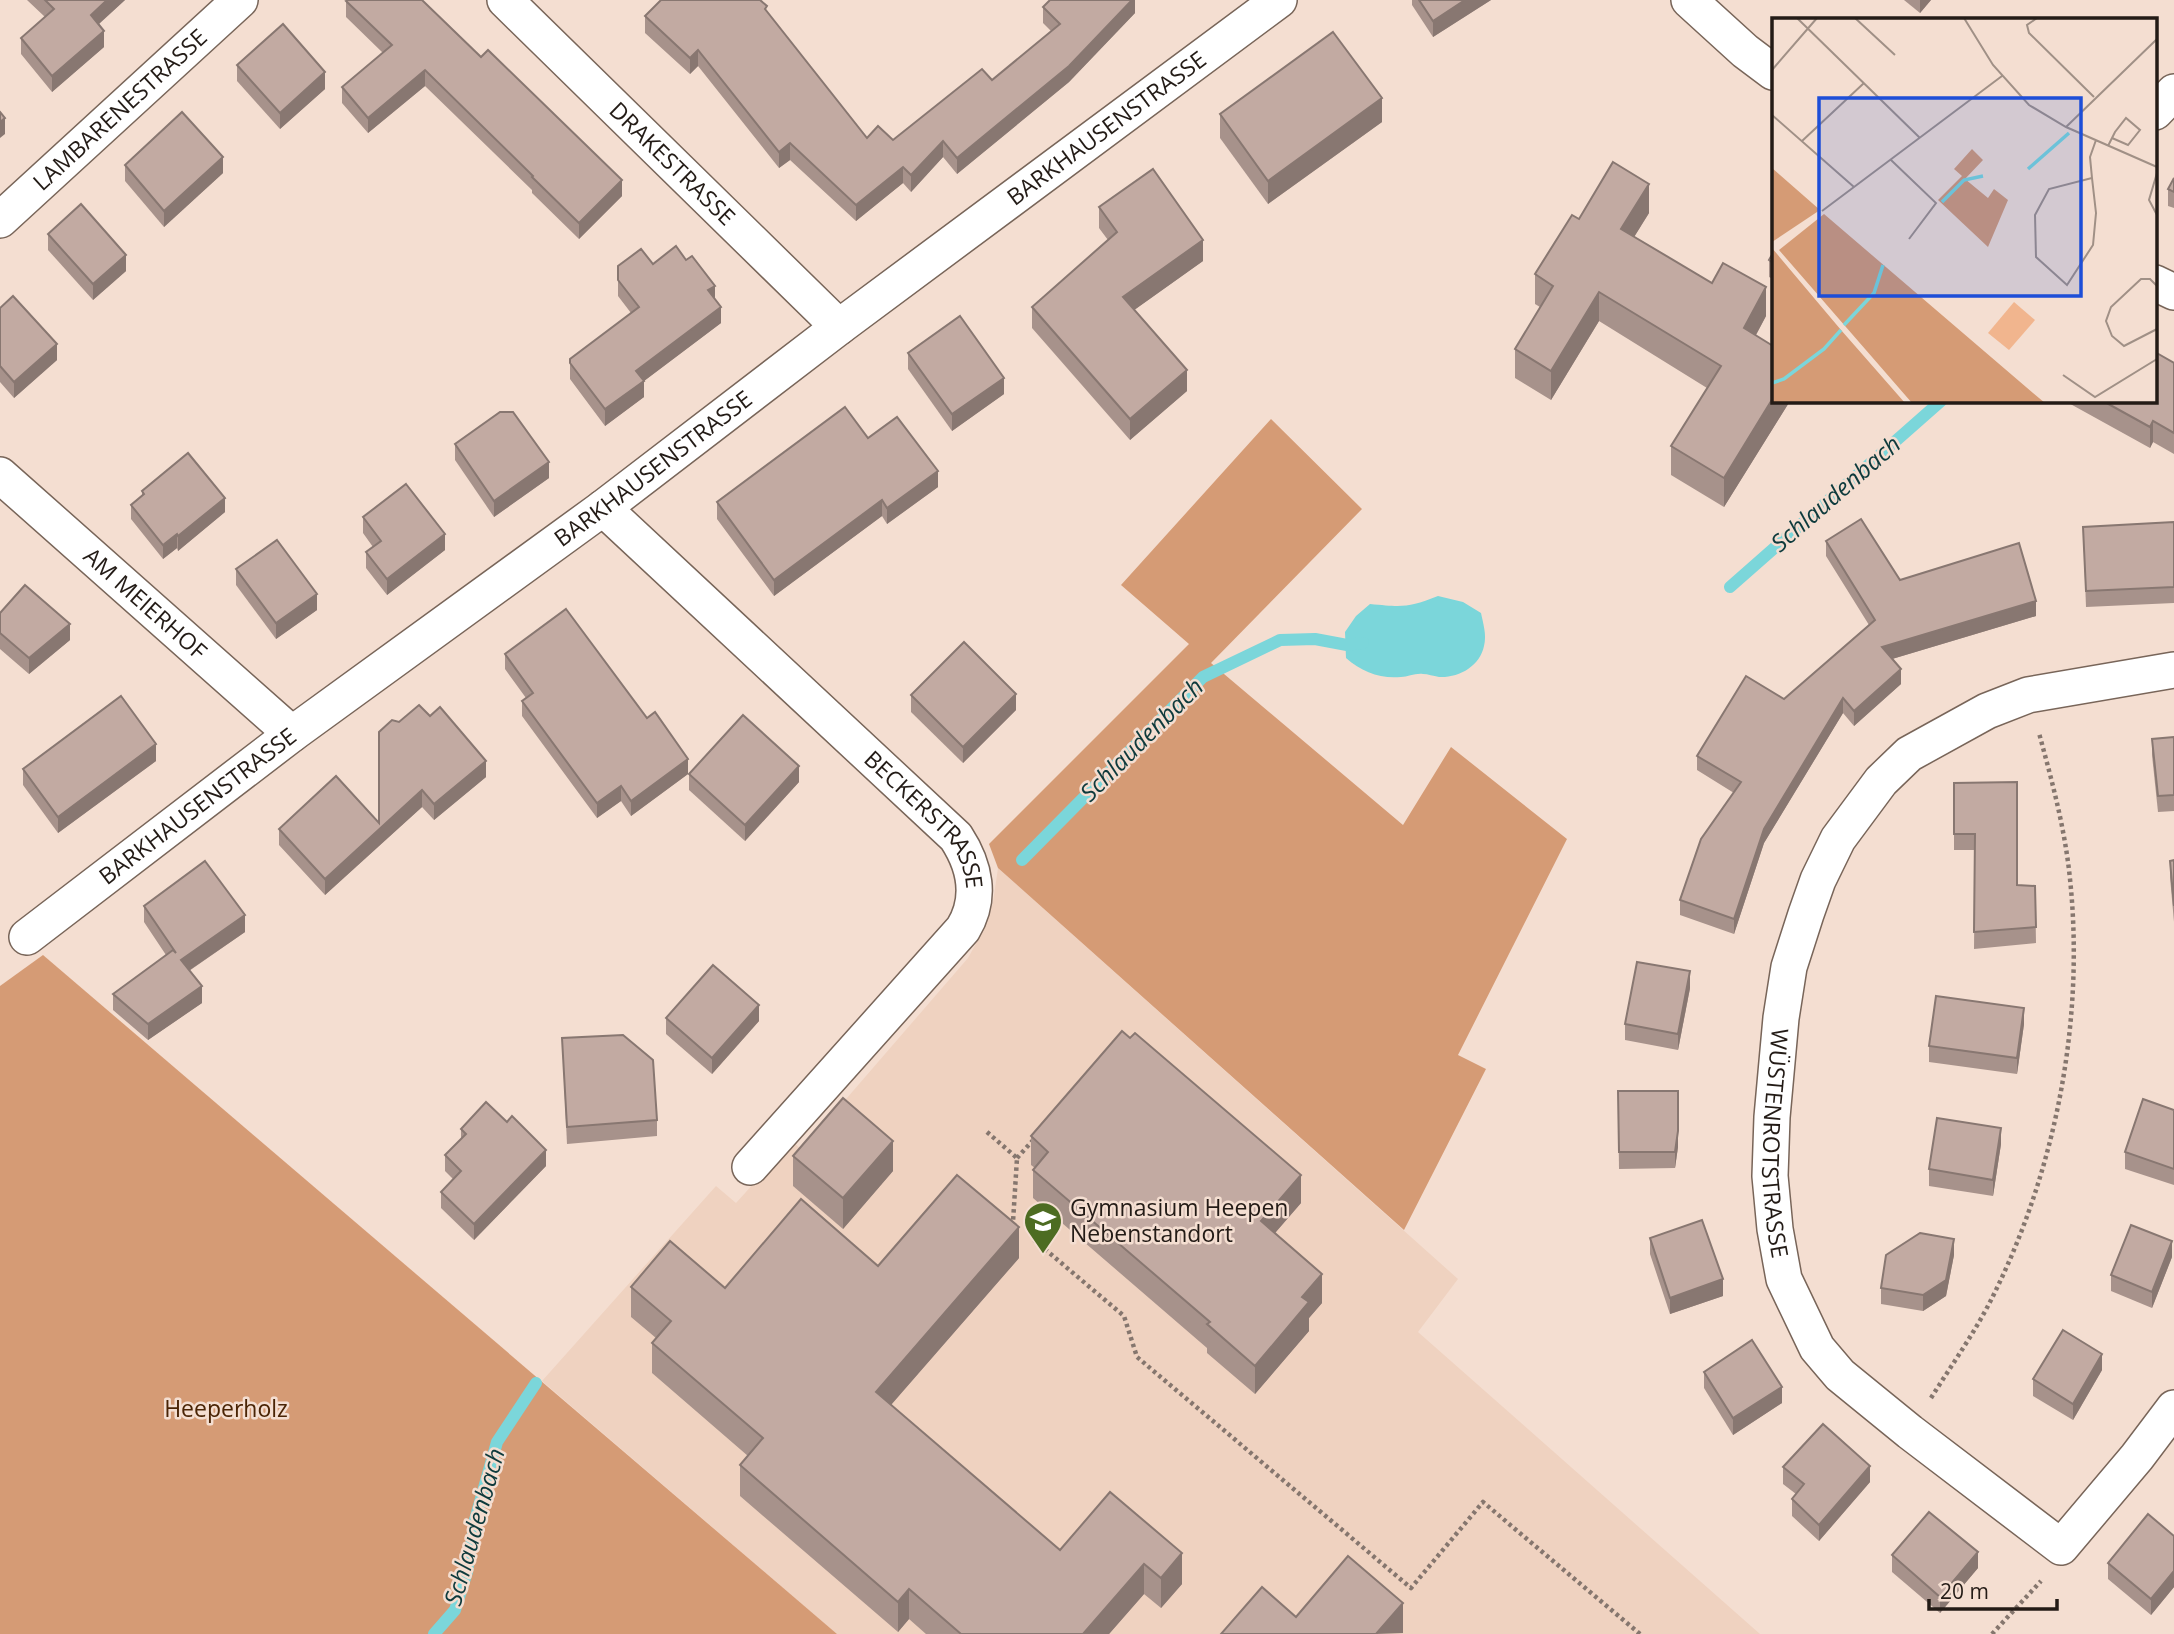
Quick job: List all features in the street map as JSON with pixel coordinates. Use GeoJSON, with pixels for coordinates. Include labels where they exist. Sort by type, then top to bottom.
{"type":"FeatureCollection","features":[{"type":"Feature","properties":{"kind":"street","name":"LAMBARENESTRASSE"},"geometry":{"type":"LineString","coordinates":[[0,220],[240,0]]}},
{"type":"Feature","properties":{"kind":"street","name":"DRAKESTRASSE"},"geometry":{"type":"LineString","coordinates":[[505,0],[839,327]]}},
{"type":"Feature","properties":{"kind":"street","name":"BARKHAUSENSTRASSE"},"geometry":{"type":"LineString","coordinates":[[27,936],[292,734],[603,508],[839,327],[1279,0]]}},
{"type":"Feature","properties":{"kind":"street"},"geometry":{"type":"LineString","coordinates":[[1689,0],[1745,51],[1772,71]]}},
{"type":"Feature","properties":{"kind":"street"},"geometry":{"type":"LineString","coordinates":[[2156,111],[2174,92]]}},
{"type":"Feature","properties":{"kind":"street"},"geometry":{"type":"LineString","coordinates":[[2156,283],[2174,292]]}},
{"type":"Feature","properties":{"kind":"street","name":"AM MEIERHOF"},"geometry":{"type":"LineString","coordinates":[[0,475],[292,734]]}},
{"type":"Feature","properties":{"kind":"street","name":"BECKERSTRASSE"},"geometry":{"type":"LineString","coordinates":[[603,508],[956,837],[972,870],[974,902],[971,916],[963,929],[750,1167]]}},
{"type":"Feature","properties":{"kind":"street","name":"WÜSTENROTSTRASSE"},"geometry":{"type":"LineString","coordinates":[[2061,1547],[1840,1375],[1817,1348],[1784,1279],[1770,1176],[1772,1117],[1781,1018],[1790,967],[1818,880],[1838,839],[1881,781],[1909,754],[1987,711],[2028,695],[2174,670]]}},
{"type":"Feature","properties":{"kind":"street"},"geometry":{"type":"LineString","coordinates":[[2061,1547],[2137,1457],[2174,1408]]}},
{"type":"Feature","properties":{"kind":"path"},"geometry":{"type":"LineString","coordinates":[[1910,1432],[1989,1304],[2020,1237],[2054,1129],[2062,1084],[2074,946],[2070,878],[2058,802],[2028,695]]}},
{"type":"Feature","properties":{"kind":"path"},"geometry":{"type":"LineString","coordinates":[[987,1132],[1017,1158]]}},
{"type":"Feature","properties":{"kind":"path"},"geometry":{"type":"LineString","coordinates":[[1013,1222],[1017,1158],[1035,1137]]}},
{"type":"Feature","properties":{"kind":"path"},"geometry":{"type":"LineString","coordinates":[[1034,1240],[1124,1316],[1137,1357],[1411,1588],[1483,1502],[1640,1634]]}},
{"type":"Feature","properties":{"kind":"path"},"geometry":{"type":"LineString","coordinates":[[1992,1634],[2051,1569],[2061,1547]]}},
{"type":"Feature","properties":{"kind":"shaded area","name":"Gymnasium Heepen Nebenstandort"},"geometry":{"type":"Polygon","coordinates":[[[998,868],[1458,1279],[1418,1332],[1760,1634],[837,1634],[542,1381],[716,1186],[736,1203],[792,1141],[802,1150],[968,958],[984,929],[993,902],[998,868]]]}},
{"type":"Feature","properties":{"kind":"green space"},"geometry":{"type":"Polygon","coordinates":[[[1271,419],[1362,509],[1211,663],[1403,825],[1451,747],[1567,839],[1458,1055],[1486,1069],[1404,1230],[998,868],[989,844],[1189,644],[1121,585],[1271,419]]]}},
{"type":"Feature","properties":{"kind":"green space","name":"Heeperholz"},"geometry":{"type":"Polygon","coordinates":[[[43,955],[837,1634],[0,1634],[0,986],[43,955]]]}},
{"type":"Feature","properties":{"kind":"water"},"geometry":{"type":"Polygon","coordinates":[[[1438,596],[1463,602],[1481,613],[1485,633],[1484,646],[1478,659],[1468,669],[1447,677],[1420,674],[1386,677],[1365,671],[1346,658],[1345,632],[1356,616],[1370,604],[1405,606],[1438,596]]]}},
{"type":"Feature","properties":{"kind":"building"},"geometry":{"type":"Polygon","coordinates":[[[45,0],[107,0],[91,15],[104,31],[52,76],[21,38],[54,9],[45,0]]]}},
{"type":"Feature","properties":{"kind":"building"},"geometry":{"type":"Polygon","coordinates":[[[422,0],[481,57],[488,50],[622,180],[579,223],[425,70],[368,118],[342,87],[392,45],[346,1],[422,0]]]}},
{"type":"Feature","properties":{"kind":"building"},"geometry":{"type":"Polygon","coordinates":[[[661,0],[760,0],[867,138],[878,126],[893,140],[982,69],[992,80],[1060,24],[1043,7],[1050,0],[1132,0],[1069,66],[957,158],[943,141],[911,175],[903,167],[856,205],[790,143],[779,152],[698,50],[690,58],[645,16],[661,0]]]}},
{"type":"Feature","properties":{"kind":"building"},"geometry":{"type":"Polygon","coordinates":[[[1419,0],[1465,0],[1433,21],[1419,0]]]}},
{"type":"Feature","properties":{"kind":"building"},"geometry":{"type":"Polygon","coordinates":[[[283,24],[325,72],[280,113],[237,65],[283,24]]]}},
{"type":"Feature","properties":{"kind":"building"},"geometry":{"type":"Polygon","coordinates":[[[1333,32],[1382,98],[1268,181],[1220,114],[1333,32]]]}},
{"type":"Feature","properties":{"kind":"building"},"geometry":{"type":"Polygon","coordinates":[[[182,112],[223,157],[164,211],[125,165],[182,112]]]}},
{"type":"Feature","properties":{"kind":"building"},"geometry":{"type":"Polygon","coordinates":[[[1613,162],[1649,184],[1621,229],[1712,283],[1723,263],[1766,287],[1744,328],[1772,345],[1772,400],[1724,478],[1671,446],[1721,366],[1599,292],[1551,371],[1515,349],[1553,286],[1535,274],[1572,215],[1579,219],[1613,162]]]}},
{"type":"Feature","properties":{"kind":"building"},"geometry":{"type":"Polygon","coordinates":[[[1153,169],[1203,240],[1123,297],[1187,370],[1130,419],[1032,307],[1117,232],[1099,207],[1153,169]]]}},
{"type":"Feature","properties":{"kind":"building"},"geometry":{"type":"Polygon","coordinates":[[[2174,178],[2174,192],[2168,189],[2174,178]]]}},
{"type":"Feature","properties":{"kind":"building"},"geometry":{"type":"Polygon","coordinates":[[[81,204],[126,255],[93,284],[48,234],[81,204]]]}},
{"type":"Feature","properties":{"kind":"building"},"geometry":{"type":"Polygon","coordinates":[[[676,246],[686,260],[692,256],[715,286],[708,290],[721,307],[636,371],[644,381],[605,409],[570,363],[570,359],[639,307],[618,280],[618,266],[641,249],[653,264],[676,246]]]}},
{"type":"Feature","properties":{"kind":"building"},"geometry":{"type":"Polygon","coordinates":[[[13,296],[57,344],[14,382],[0,366],[0,308],[13,296]]]}},
{"type":"Feature","properties":{"kind":"building"},"geometry":{"type":"Polygon","coordinates":[[[960,316],[1004,378],[952,414],[908,353],[960,316]]]}},
{"type":"Feature","properties":{"kind":"building"},"geometry":{"type":"Polygon","coordinates":[[[2156,353],[2174,363],[2174,433],[2153,421],[2150,427],[2105,402],[2156,402],[2156,353]]]}},
{"type":"Feature","properties":{"kind":"building"},"geometry":{"type":"Polygon","coordinates":[[[845,407],[868,438],[897,417],[938,471],[887,508],[882,500],[774,580],[717,502],[845,407]]]}},
{"type":"Feature","properties":{"kind":"building"},"geometry":{"type":"Polygon","coordinates":[[[500,412],[513,412],[549,462],[494,501],[455,444],[500,412]]]}},
{"type":"Feature","properties":{"kind":"building"},"geometry":{"type":"Polygon","coordinates":[[[188,453],[225,498],[163,545],[131,505],[144,494],[142,491],[188,453]]]}},
{"type":"Feature","properties":{"kind":"building"},"geometry":{"type":"Polygon","coordinates":[[[406,484],[445,534],[387,579],[366,552],[381,541],[363,517],[406,484]]]}},
{"type":"Feature","properties":{"kind":"building"},"geometry":{"type":"Polygon","coordinates":[[[1861,519],[1900,580],[2019,543],[2036,601],[1882,647],[1901,669],[1854,711],[1843,698],[1764,829],[1734,919],[1680,900],[1701,839],[1741,782],[1697,756],[1746,676],[1784,699],[1875,620],[1826,541],[1861,519]]]}},
{"type":"Feature","properties":{"kind":"building"},"geometry":{"type":"Polygon","coordinates":[[[2174,522],[2174,587],[2086,591],[2083,527],[2174,522]]]}},
{"type":"Feature","properties":{"kind":"building"},"geometry":{"type":"Polygon","coordinates":[[[277,540],[317,594],[276,623],[236,569],[277,540]]]}},
{"type":"Feature","properties":{"kind":"building"},"geometry":{"type":"Polygon","coordinates":[[[25,585],[70,624],[29,658],[0,633],[0,613],[25,585]]]}},
{"type":"Feature","properties":{"kind":"building"},"geometry":{"type":"Polygon","coordinates":[[[566,609],[647,718],[655,712],[688,759],[631,801],[621,786],[597,803],[522,701],[533,693],[505,654],[566,609]]]}},
{"type":"Feature","properties":{"kind":"building"},"geometry":{"type":"Polygon","coordinates":[[[964,642],[1016,694],[963,747],[911,695],[964,642]]]}},
{"type":"Feature","properties":{"kind":"building"},"geometry":{"type":"Polygon","coordinates":[[[121,696],[156,744],[58,817],[23,769],[121,696]]]}},
{"type":"Feature","properties":{"kind":"building"},"geometry":{"type":"Polygon","coordinates":[[[419,705],[430,716],[440,707],[486,761],[434,804],[422,790],[325,879],[279,829],[336,776],[379,823],[379,732],[392,720],[399,722],[419,705]]]}},
{"type":"Feature","properties":{"kind":"building"},"geometry":{"type":"Polygon","coordinates":[[[743,715],[799,766],[745,825],[689,774],[743,715]]]}},
{"type":"Feature","properties":{"kind":"building"},"geometry":{"type":"Polygon","coordinates":[[[2174,737],[2174,795],[2158,796],[2152,739],[2174,737]]]}},
{"type":"Feature","properties":{"kind":"building"},"geometry":{"type":"Polygon","coordinates":[[[2017,782],[2017,885],[2035,886],[2036,927],[1974,932],[1975,834],[1954,834],[1954,783],[2017,782]]]}},
{"type":"Feature","properties":{"kind":"building"},"geometry":{"type":"Polygon","coordinates":[[[2174,860],[2174,906],[2170,861],[2174,860]]]}},
{"type":"Feature","properties":{"kind":"building"},"geometry":{"type":"Polygon","coordinates":[[[205,861],[245,915],[181,960],[202,986],[148,1024],[113,994],[173,950],[176,953],[144,906],[205,861]]]}},
{"type":"Feature","properties":{"kind":"building"},"geometry":{"type":"Polygon","coordinates":[[[1637,962],[1690,971],[1678,1034],[1625,1024],[1637,962]]]}},
{"type":"Feature","properties":{"kind":"building"},"geometry":{"type":"Polygon","coordinates":[[[713,965],[759,1005],[712,1058],[666,1018],[713,965]]]}},
{"type":"Feature","properties":{"kind":"building"},"geometry":{"type":"Polygon","coordinates":[[[1936,996],[2024,1008],[2017,1058],[1929,1046],[1936,996]]]}},
{"type":"Feature","properties":{"kind":"building"},"geometry":{"type":"Polygon","coordinates":[[[1122,1031],[1130,1038],[1135,1033],[1301,1175],[1261,1221],[1322,1274],[1302,1297],[1309,1302],[1255,1366],[1207,1324],[1210,1322],[1033,1170],[1048,1152],[1031,1136],[1122,1031]]]}},
{"type":"Feature","properties":{"kind":"building"},"geometry":{"type":"Polygon","coordinates":[[[623,1035],[653,1060],[657,1120],[567,1127],[562,1038],[623,1035]]]}},
{"type":"Feature","properties":{"kind":"building"},"geometry":{"type":"Polygon","coordinates":[[[1618,1091],[1678,1091],[1675,1152],[1619,1152],[1618,1091]]]}},
{"type":"Feature","properties":{"kind":"building"},"geometry":{"type":"Polygon","coordinates":[[[843,1098],[893,1141],[843,1198],[793,1156],[843,1098]]]}},
{"type":"Feature","properties":{"kind":"building"},"geometry":{"type":"Polygon","coordinates":[[[2143,1099],[2174,1110],[2174,1169],[2125,1152],[2143,1099]]]}},
{"type":"Feature","properties":{"kind":"building"},"geometry":{"type":"Polygon","coordinates":[[[486,1102],[507,1122],[512,1116],[546,1150],[474,1224],[441,1192],[461,1171],[445,1155],[466,1134],[461,1129],[486,1102]]]}},
{"type":"Feature","properties":{"kind":"building"},"geometry":{"type":"Polygon","coordinates":[[[1937,1118],[2001,1128],[1993,1180],[1929,1169],[1937,1118]]]}},
{"type":"Feature","properties":{"kind":"building"},"geometry":{"type":"Polygon","coordinates":[[[957,1175],[1019,1227],[876,1392],[1060,1550],[1110,1492],[1182,1553],[1161,1578],[1144,1564],[1083,1634],[961,1634],[909,1589],[898,1602],[740,1465],[763,1438],[652,1343],[671,1321],[631,1287],[670,1241],[725,1288],[801,1199],[878,1266],[957,1175]]]}},
{"type":"Feature","properties":{"kind":"building"},"geometry":{"type":"Polygon","coordinates":[[[1702,1220],[1723,1279],[1670,1298],[1650,1238],[1702,1220]]]}},
{"type":"Feature","properties":{"kind":"building"},"geometry":{"type":"Polygon","coordinates":[[[2131,1225],[2172,1241],[2152,1292],[2111,1275],[2131,1225]]]}},
{"type":"Feature","properties":{"kind":"building"},"geometry":{"type":"Polygon","coordinates":[[[1920,1233],[1954,1239],[1946,1280],[1923,1295],[1881,1288],[1886,1255],[1920,1233]]]}},
{"type":"Feature","properties":{"kind":"building"},"geometry":{"type":"Polygon","coordinates":[[[2063,1330],[2102,1354],[2073,1404],[2033,1379],[2063,1330]]]}},
{"type":"Feature","properties":{"kind":"building"},"geometry":{"type":"Polygon","coordinates":[[[1752,1340],[1782,1387],[1733,1418],[1704,1372],[1752,1340]]]}},
{"type":"Feature","properties":{"kind":"building"},"geometry":{"type":"Polygon","coordinates":[[[1823,1424],[1870,1466],[1819,1525],[1792,1499],[1804,1484],[1783,1467],[1823,1424]]]}},
{"type":"Feature","properties":{"kind":"building"},"geometry":{"type":"Polygon","coordinates":[[[1929,1512],[1978,1552],[1940,1597],[1892,1555],[1929,1512]]]}},
{"type":"Feature","properties":{"kind":"building"},"geometry":{"type":"Polygon","coordinates":[[[2148,1514],[2174,1536],[2174,1571],[2151,1599],[2108,1563],[2148,1514]]]}},
{"type":"Feature","properties":{"kind":"building"},"geometry":{"type":"Polygon","coordinates":[[[1348,1556],[1403,1603],[1376,1634],[1221,1634],[1262,1587],[1296,1617],[1348,1556]]]}},
{"type":"Feature","properties":{"kind":"waterway","name":"Schlaudenbach"},"geometry":{"type":"LineString","coordinates":[[1730,587],[1940,402]]}},
{"type":"Feature","properties":{"kind":"waterway","name":"Schlaudenbach"},"geometry":{"type":"LineString","coordinates":[[1022,860],[1203,677],[1280,640],[1315,639],[1347,645],[1363,643]]}},
{"type":"Feature","properties":{"kind":"waterway","name":"Schlaudenbach"},"geometry":{"type":"LineString","coordinates":[[434,1634],[455,1610],[467,1572],[475,1520],[497,1442],[536,1383]]}},
{"type":"Feature","properties":{"kind":"place","name":"Gymnasium Heepen Nebenstandort"},"geometry":{"type":"Point","coordinates":[1043,1255]}}]}
